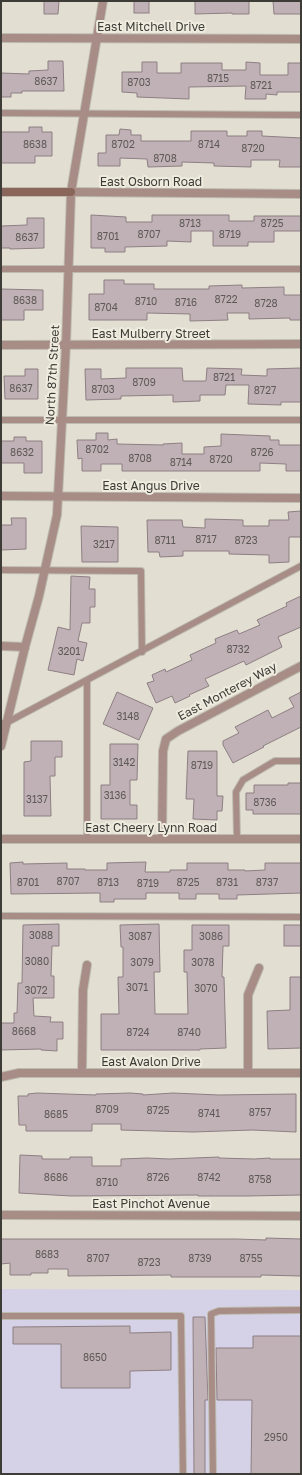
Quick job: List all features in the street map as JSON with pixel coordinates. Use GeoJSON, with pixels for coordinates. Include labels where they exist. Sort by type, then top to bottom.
{"type":"FeatureCollection","features":[{"type":"Feature","properties":{"kind":"street","name":"North 87th Street"},"geometry":{"type":"LineString","coordinates":[[1,746],[4,724],[45,570],[57,515],[66,345],[71,192],[103,1]]}},
{"type":"Feature","properties":{"kind":"street","name":"East Mitchell Drive"},"geometry":{"type":"LineString","coordinates":[[1,38],[301,38]]}},
{"type":"Feature","properties":{"kind":"street","name":"East Osborn Road"},"geometry":{"type":"LineString","coordinates":[[1,192],[301,194]]}},
{"type":"Feature","properties":{"kind":"street","name":"East Mulberry Street"},"geometry":{"type":"LineString","coordinates":[[1,345],[301,344]]}},
{"type":"Feature","properties":{"kind":"street","name":"East Angus Drive"},"geometry":{"type":"LineString","coordinates":[[1,496],[301,498]]}},
{"type":"Feature","properties":{"kind":"street"},"geometry":{"type":"LineString","coordinates":[[1,646],[25,646]]}},
{"type":"Feature","properties":{"kind":"street","name":"East Monterey Way"},"geometry":{"type":"LineString","coordinates":[[162,839],[162,751],[166,739],[178,731],[301,666]]}},
{"type":"Feature","properties":{"kind":"street","name":"East Cheery Lynn Road"},"geometry":{"type":"LineString","coordinates":[[1,839],[301,839]]}},
{"type":"Feature","properties":{"kind":"street"},"geometry":{"type":"LineString","coordinates":[[82,1073],[83,990],[87,966]]}},
{"type":"Feature","properties":{"kind":"street"},"geometry":{"type":"LineString","coordinates":[[248,1073],[248,995],[259,968]]}},
{"type":"Feature","properties":{"kind":"street","name":"East Avalon Drive"},"geometry":{"type":"LineString","coordinates":[[1,1077],[18,1073],[301,1073]]}},
{"type":"Feature","properties":{"kind":"street","name":"East Pinchot Avenue"},"geometry":{"type":"LineString","coordinates":[[1,1215],[301,1216]]}},
{"type":"Feature","properties":{"kind":"lane"},"geometry":{"type":"LineString","coordinates":[[1,113],[301,115]]}},
{"type":"Feature","properties":{"kind":"lane"},"geometry":{"type":"LineString","coordinates":[[1,269],[301,269]]}},
{"type":"Feature","properties":{"kind":"lane"},"geometry":{"type":"LineString","coordinates":[[1,420],[301,420]]}},
{"type":"Feature","properties":{"kind":"lane"},"geometry":{"type":"LineString","coordinates":[[4,724],[142,652],[301,566]]}},
{"type":"Feature","properties":{"kind":"lane"},"geometry":{"type":"LineString","coordinates":[[1,570],[141,572],[142,652]]}},
{"type":"Feature","properties":{"kind":"lane"},"geometry":{"type":"LineString","coordinates":[[87,681],[87,839]]}},
{"type":"Feature","properties":{"kind":"lane"},"geometry":{"type":"LineString","coordinates":[[237,839],[236,792],[243,780],[274,761],[301,761]]}},
{"type":"Feature","properties":{"kind":"lane"},"geometry":{"type":"LineString","coordinates":[[1,916],[301,917]]}},
{"type":"Feature","properties":{"kind":"lane"},"geometry":{"type":"LineString","coordinates":[[213,1474],[211,1314],[219,1311],[301,1310]]}},
{"type":"Feature","properties":{"kind":"lane"},"geometry":{"type":"LineString","coordinates":[[1,1316],[181,1316],[183,1474]]}},
{"type":"Feature","properties":{"kind":"shaded area"},"geometry":{"type":"Polygon","coordinates":[[[1,1289],[301,1290],[301,1474],[1,1474],[1,1289]]]}},
{"type":"Feature","properties":{"kind":"building"},"geometry":{"type":"Polygon","coordinates":[[[44,1],[59,1],[58,14],[44,14],[44,1]]]}},
{"type":"Feature","properties":{"kind":"building"},"geometry":{"type":"Polygon","coordinates":[[[134,1],[149,1],[149,13],[134,13],[134,1]]]}},
{"type":"Feature","properties":{"kind":"building"},"geometry":{"type":"Polygon","coordinates":[[[195,1],[249,1],[249,14],[195,14],[195,1]]]}},
{"type":"Feature","properties":{"kind":"building"},"geometry":{"type":"Polygon","coordinates":[[[273,1],[301,1],[301,14],[274,14],[273,1]]]}},
{"type":"Feature","properties":{"kind":"building"},"geometry":{"type":"Polygon","coordinates":[[[48,61],[63,61],[64,91],[22,91],[22,93],[11,93],[11,97],[1,97],[1,73],[29,74],[29,71],[48,70],[48,61]]]}},
{"type":"Feature","properties":{"kind":"building"},"geometry":{"type":"Polygon","coordinates":[[[142,62],[157,62],[157,73],[181,73],[181,63],[222,63],[222,70],[246,70],[246,62],[260,63],[260,75],[288,75],[288,63],[301,63],[301,92],[277,92],[277,95],[266,94],[266,99],[245,99],[246,86],[189,87],[189,99],[137,97],[137,93],[122,92],[122,72],[142,72],[142,62]]]}},
{"type":"Feature","properties":{"kind":"building"},"geometry":{"type":"Polygon","coordinates":[[[29,127],[42,127],[42,132],[52,132],[52,156],[35,156],[35,163],[1,163],[1,132],[29,132],[29,127]]]}},
{"type":"Feature","properties":{"kind":"building"},"geometry":{"type":"Polygon","coordinates":[[[120,129],[131,130],[131,135],[141,135],[141,141],[191,141],[191,131],[227,131],[227,136],[247,136],[247,131],[262,131],[262,136],[301,138],[301,167],[279,167],[280,160],[251,160],[251,167],[214,166],[214,163],[182,162],[182,166],[148,167],[147,159],[120,158],[120,166],[98,166],[98,153],[106,153],[106,135],[119,135],[120,129]]]}},
{"type":"Feature","properties":{"kind":"building"},"geometry":{"type":"Polygon","coordinates":[[[91,215],[126,217],[126,222],[152,222],[152,215],[229,215],[229,221],[254,221],[254,216],[301,216],[301,231],[274,231],[274,242],[248,242],[248,246],[213,246],[213,231],[191,231],[191,242],[167,241],[167,246],[125,247],[125,252],[105,252],[105,248],[91,248],[91,215]]]}},
{"type":"Feature","properties":{"kind":"building"},"geometry":{"type":"Polygon","coordinates":[[[27,218],[44,218],[44,248],[1,248],[1,226],[27,225],[27,218]]]}},
{"type":"Feature","properties":{"kind":"building"},"geometry":{"type":"Polygon","coordinates":[[[104,280],[124,280],[124,284],[154,284],[154,289],[209,289],[209,286],[242,285],[242,288],[284,287],[284,295],[301,295],[301,320],[290,320],[290,318],[249,319],[249,313],[227,313],[228,320],[190,321],[190,314],[147,313],[147,320],[89,320],[89,294],[104,294],[104,280]]]}},
{"type":"Feature","properties":{"kind":"building"},"geometry":{"type":"Polygon","coordinates":[[[1,289],[43,290],[43,310],[24,310],[24,320],[1,320],[1,289]]]}},
{"type":"Feature","properties":{"kind":"building"},"geometry":{"type":"Polygon","coordinates":[[[126,368],[182,368],[183,381],[206,381],[207,368],[242,369],[241,375],[267,376],[267,369],[301,368],[301,402],[281,402],[281,405],[248,404],[249,385],[226,385],[225,395],[200,395],[200,401],[173,402],[173,395],[121,396],[121,399],[86,400],[85,369],[101,369],[101,379],[126,378],[126,368]]]}},
{"type":"Feature","properties":{"kind":"building"},"geometry":{"type":"Polygon","coordinates":[[[25,369],[38,369],[38,399],[5,399],[4,376],[25,376],[25,369]]]}},
{"type":"Feature","properties":{"kind":"building"},"geometry":{"type":"Polygon","coordinates":[[[96,433],[108,433],[108,440],[117,439],[117,444],[163,445],[182,443],[182,454],[204,454],[204,447],[221,446],[221,434],[270,436],[270,440],[279,440],[279,445],[301,445],[301,471],[286,471],[286,464],[260,463],[260,471],[122,471],[122,464],[101,464],[101,471],[82,471],[82,458],[78,459],[77,440],[96,440],[96,433]]]}},
{"type":"Feature","properties":{"kind":"building"},"geometry":{"type":"Polygon","coordinates":[[[14,437],[26,437],[26,441],[42,441],[42,473],[24,473],[24,463],[1,463],[1,441],[14,441],[14,437]]]}},
{"type":"Feature","properties":{"kind":"building"},"geometry":{"type":"Polygon","coordinates":[[[301,511],[301,537],[289,537],[289,562],[269,563],[269,555],[229,554],[229,551],[183,551],[183,556],[160,557],[159,552],[148,552],[147,520],[182,520],[183,527],[205,528],[205,519],[243,520],[243,526],[269,526],[269,520],[289,520],[288,512],[301,511]]]}},
{"type":"Feature","properties":{"kind":"building"},"geometry":{"type":"Polygon","coordinates":[[[11,518],[26,518],[26,549],[1,550],[1,525],[12,525],[11,518]]]}},
{"type":"Feature","properties":{"kind":"building"},"geometry":{"type":"Polygon","coordinates":[[[81,526],[118,527],[118,562],[82,562],[81,526]]]}},
{"type":"Feature","properties":{"kind":"building"},"geometry":{"type":"Polygon","coordinates":[[[71,576],[90,577],[89,589],[95,589],[95,607],[90,607],[90,623],[82,623],[78,641],[87,643],[83,661],[77,659],[74,675],[48,670],[58,627],[70,630],[71,576]]]}},
{"type":"Feature","properties":{"kind":"building"},"geometry":{"type":"Polygon","coordinates":[[[301,596],[301,627],[278,637],[282,647],[246,665],[244,661],[205,679],[209,686],[175,703],[172,696],[156,703],[147,683],[154,681],[152,675],[165,669],[166,672],[192,660],[190,655],[216,643],[215,639],[237,630],[239,634],[260,625],[257,620],[287,606],[286,603],[301,596]]]}},
{"type":"Feature","properties":{"kind":"building"},"geometry":{"type":"Polygon","coordinates":[[[117,692],[153,708],[139,740],[103,724],[117,692]]]}},
{"type":"Feature","properties":{"kind":"building"},"geometry":{"type":"Polygon","coordinates":[[[301,692],[301,727],[233,763],[223,745],[223,741],[239,733],[235,727],[268,710],[272,718],[294,707],[289,698],[301,692]]]}},
{"type":"Feature","properties":{"kind":"building"},"geometry":{"type":"Polygon","coordinates":[[[31,741],[62,741],[62,757],[55,757],[55,776],[50,776],[51,816],[24,816],[24,762],[31,761],[31,741]]]}},
{"type":"Feature","properties":{"kind":"building"},"geometry":{"type":"Polygon","coordinates":[[[110,744],[138,744],[137,780],[130,780],[130,805],[137,805],[137,819],[101,819],[101,785],[110,785],[110,744]]]}},
{"type":"Feature","properties":{"kind":"building"},"geometry":{"type":"Polygon","coordinates":[[[188,751],[217,751],[217,796],[223,796],[222,811],[217,811],[217,820],[193,819],[194,799],[186,799],[188,751]]]}},
{"type":"Feature","properties":{"kind":"building"},"geometry":{"type":"Polygon","coordinates":[[[288,783],[301,783],[301,814],[253,814],[253,810],[246,810],[246,793],[254,793],[254,785],[288,785],[288,783]]]}},
{"type":"Feature","properties":{"kind":"building"},"geometry":{"type":"Polygon","coordinates":[[[23,862],[23,864],[67,863],[67,869],[107,870],[107,863],[146,862],[145,872],[187,870],[187,863],[228,863],[228,870],[245,871],[265,870],[265,863],[301,863],[301,893],[237,895],[237,899],[219,899],[219,894],[196,894],[196,899],[179,899],[179,893],[146,893],[146,899],[114,899],[114,902],[100,902],[100,893],[11,894],[10,863],[23,862]]]}},
{"type":"Feature","properties":{"kind":"building"},"geometry":{"type":"Polygon","coordinates":[[[59,924],[59,946],[52,946],[51,976],[54,976],[54,998],[33,998],[34,1016],[51,1017],[50,1022],[63,1022],[63,1039],[57,1039],[57,1051],[41,1049],[1,1050],[1,1023],[14,1023],[14,1013],[17,1013],[18,983],[22,983],[23,925],[59,924]]]}},
{"type":"Feature","properties":{"kind":"building"},"geometry":{"type":"Polygon","coordinates":[[[159,924],[160,972],[154,972],[155,1014],[188,1014],[187,972],[184,972],[184,950],[192,950],[192,925],[229,925],[229,946],[223,946],[222,977],[224,977],[226,1048],[200,1050],[101,1050],[101,1014],[119,1014],[118,977],[123,977],[123,947],[121,947],[120,925],[159,924]]]}},
{"type":"Feature","properties":{"kind":"building"},"geometry":{"type":"Polygon","coordinates":[[[284,925],[301,925],[301,946],[284,946],[284,925]]]}},
{"type":"Feature","properties":{"kind":"building"},"geometry":{"type":"Polygon","coordinates":[[[290,977],[301,977],[301,1048],[268,1049],[267,1011],[290,1010],[290,977]]]}},
{"type":"Feature","properties":{"kind":"building"},"geometry":{"type":"Polygon","coordinates":[[[130,1093],[143,1095],[173,1093],[219,1095],[296,1094],[296,1132],[252,1130],[193,1132],[121,1130],[121,1124],[92,1124],[92,1131],[26,1131],[26,1125],[19,1125],[18,1096],[28,1096],[28,1094],[96,1095],[130,1093]]]}},
{"type":"Feature","properties":{"kind":"building"},"geometry":{"type":"Polygon","coordinates":[[[20,1155],[42,1156],[42,1159],[92,1157],[92,1166],[121,1166],[121,1159],[147,1158],[169,1159],[219,1157],[301,1159],[301,1195],[71,1196],[19,1193],[20,1155]]]}},
{"type":"Feature","properties":{"kind":"building"},"geometry":{"type":"Polygon","coordinates":[[[266,1238],[301,1239],[301,1276],[68,1276],[68,1269],[48,1269],[48,1273],[31,1273],[31,1275],[10,1275],[10,1263],[1,1264],[1,1239],[266,1240],[266,1238]]]}},
{"type":"Feature","properties":{"kind":"building"},"geometry":{"type":"Polygon","coordinates":[[[193,1317],[205,1317],[208,1400],[205,1400],[205,1474],[194,1474],[193,1317]]]}},
{"type":"Feature","properties":{"kind":"building"},"geometry":{"type":"Polygon","coordinates":[[[130,1326],[130,1333],[171,1332],[171,1370],[130,1371],[130,1388],[61,1388],[61,1344],[13,1344],[13,1327],[130,1326]]]}},
{"type":"Feature","properties":{"kind":"building"},"geometry":{"type":"Polygon","coordinates":[[[253,1336],[301,1336],[301,1474],[251,1474],[252,1400],[217,1400],[216,1348],[253,1348],[253,1336]]]}}]}
